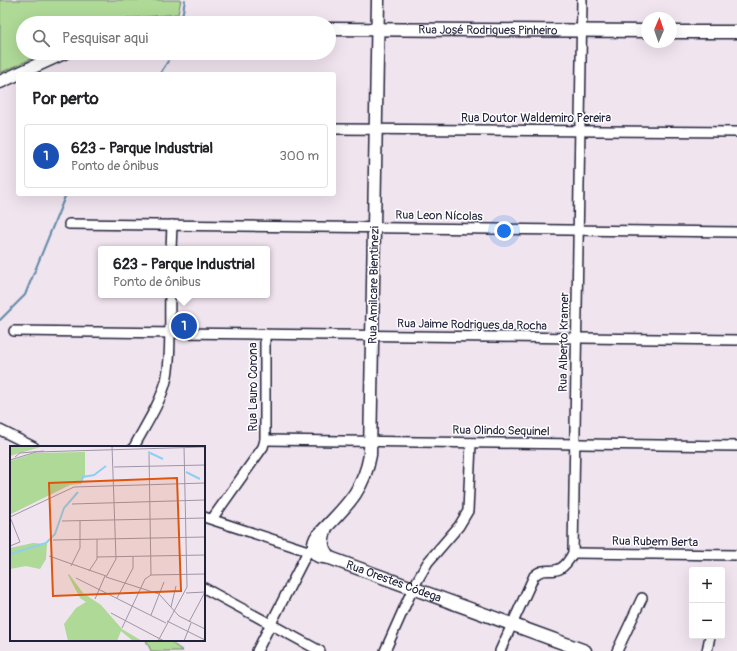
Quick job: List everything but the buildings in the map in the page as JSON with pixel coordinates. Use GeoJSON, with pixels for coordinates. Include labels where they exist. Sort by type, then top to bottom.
{"type":"FeatureCollection","features":[{"type":"Feature","properties":{"kind":"main road","name":"Rua Amilcare Bientinezi"},"geometry":{"type":"LineString","coordinates":[[311,551],[316,538],[325,531],[350,502],[364,480],[368,468],[371,442],[378,0]]}},
{"type":"Feature","properties":{"kind":"main road","name":"Rua José Rodrigues Pinheiro"},"geometry":{"type":"LineString","coordinates":[[336,29],[641,31]]}},
{"type":"Feature","properties":{"kind":"main road"},"geometry":{"type":"LineString","coordinates":[[677,32],[737,32]]}},
{"type":"Feature","properties":{"kind":"main road"},"geometry":{"type":"LineString","coordinates":[[22,72],[49,60]]}},
{"type":"Feature","properties":{"kind":"main road"},"geometry":{"type":"LineString","coordinates":[[0,82],[16,75]]}},
{"type":"Feature","properties":{"kind":"main road"},"geometry":{"type":"LineString","coordinates":[[325,531],[323,537],[323,550],[330,558]]}},
{"type":"Feature","properties":{"kind":"main road","name":"Rua Orestes Códega"},"geometry":{"type":"LineString","coordinates":[[311,551],[318,556],[330,558],[585,651]]}},
{"type":"Feature","properties":{"kind":"street","name":"Rua Alberto Kramer"},"geometry":{"type":"LineString","coordinates":[[573,553],[582,0]]}},
{"type":"Feature","properties":{"kind":"street","name":"Rua Doutor Waldemiro Pereira"},"geometry":{"type":"LineString","coordinates":[[336,129],[737,132]]}},
{"type":"Feature","properties":{"kind":"street","name":"Rua Leon Nícolas"},"geometry":{"type":"LineString","coordinates":[[69,224],[737,232]]}},
{"type":"Feature","properties":{"kind":"street"},"geometry":{"type":"LineString","coordinates":[[171,246],[172,225]]}},
{"type":"Feature","properties":{"kind":"street"},"geometry":{"type":"LineString","coordinates":[[135,446],[155,409],[166,382],[170,298]]}},
{"type":"Feature","properties":{"kind":"street","name":"Rua Jaime Rodrigues da Rocha"},"geometry":{"type":"LineString","coordinates":[[14,331],[737,340]]}},
{"type":"Feature","properties":{"kind":"street","name":"Rua Lauro Corona"},"geometry":{"type":"LineString","coordinates":[[207,517],[260,453],[265,440],[266,334]]}},
{"type":"Feature","properties":{"kind":"street"},"geometry":{"type":"LineString","coordinates":[[0,430],[32,446]]}},
{"type":"Feature","properties":{"kind":"street","name":"Rua Olindo Sequinel"},"geometry":{"type":"LineString","coordinates":[[265,440],[737,446]]}},
{"type":"Feature","properties":{"kind":"street"},"geometry":{"type":"LineString","coordinates":[[385,651],[413,588],[428,562],[459,526],[468,511],[471,443]]}},
{"type":"Feature","properties":{"kind":"street","name":"Rua Orestes Códega"},"geometry":{"type":"LineString","coordinates":[[207,517],[311,551]]}},
{"type":"Feature","properties":{"kind":"street","name":"Rua Amilcare Bientinezi"},"geometry":{"type":"LineString","coordinates":[[257,651],[270,624],[311,551]]}},
{"type":"Feature","properties":{"kind":"street"},"geometry":{"type":"LineString","coordinates":[[500,651],[534,576],[542,572],[560,570],[568,562],[573,553]]}},
{"type":"Feature","properties":{"kind":"street","name":"Rua Rubem Berta"},"geometry":{"type":"LineString","coordinates":[[573,553],[737,555]]}},
{"type":"Feature","properties":{"kind":"street"},"geometry":{"type":"LineString","coordinates":[[205,589],[320,651]]}},
{"type":"Feature","properties":{"kind":"street"},"geometry":{"type":"LineString","coordinates":[[617,651],[642,598]]}},
{"type":"Feature","properties":{"kind":"street"},"geometry":{"type":"LineString","coordinates":[[707,651],[709,639]]}},
{"type":"Feature","properties":{"kind":"green space"},"geometry":{"type":"Polygon","coordinates":[[[0,0],[181,0],[178,14],[155,16],[16,16],[16,60],[29,60],[0,73],[0,0]]]}},
{"type":"Feature","properties":{"kind":"green space"},"geometry":{"type":"Polygon","coordinates":[[[146,641],[172,641],[173,644],[183,651],[151,651],[146,641]]]}},
{"type":"Feature","properties":{"kind":"waterway"},"geometry":{"type":"LineString","coordinates":[[182,16],[185,0]]}},
{"type":"Feature","properties":{"kind":"waterway"},"geometry":{"type":"LineString","coordinates":[[161,72],[168,61]]}},
{"type":"Feature","properties":{"kind":"waterway"},"geometry":{"type":"LineString","coordinates":[[0,320],[25,295],[65,196]]}},
{"type":"Feature","properties":{"kind":"place","name":"623 - Parque Industrial"},"geometry":{"type":"Point","coordinates":[184,326]}}]}
